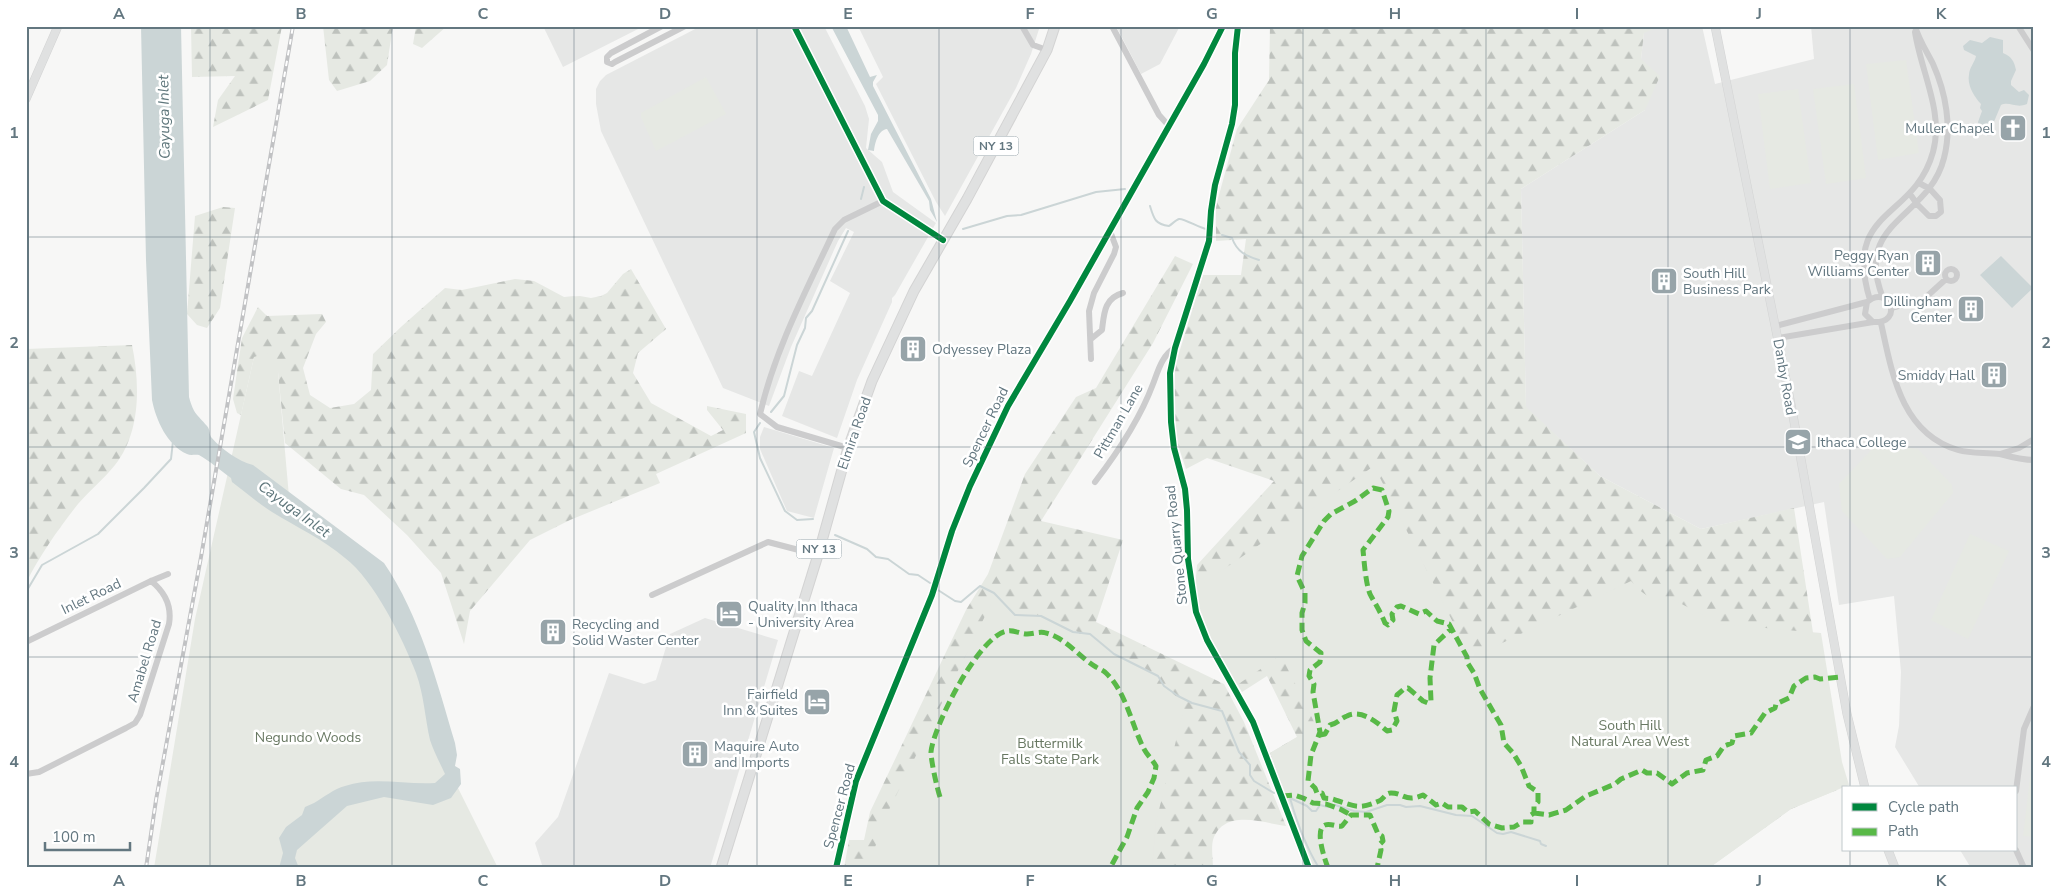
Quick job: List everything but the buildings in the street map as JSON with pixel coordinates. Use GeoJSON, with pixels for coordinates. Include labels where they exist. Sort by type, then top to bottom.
{"type":"FeatureCollection","features":[{"type":"Feature","properties":{"kind":"highway","name":"Elmira Road"},"geometry":{"type":"LineString","coordinates":[[722,868],[818,555],[848,448],[882,356],[914,291],[1047,50],[1055,26]]}},
{"type":"Feature","properties":{"kind":"main road"},"geometry":{"type":"LineString","coordinates":[[26,99],[58,26]]}},
{"type":"Feature","properties":{"kind":"main road","name":"Danby Road"},"geometry":{"type":"LineString","coordinates":[[1715,26],[1738,147],[1776,326],[1847,714],[1865,786]]}},
{"type":"Feature","properties":{"kind":"main road"},"geometry":{"type":"LineString","coordinates":[[1889,852],[1895,868]]}},
{"type":"Feature","properties":{"kind":"street"},"geometry":{"type":"LineString","coordinates":[[662,26],[610,53],[606,57],[607,62],[612,64],[685,26]]}},
{"type":"Feature","properties":{"kind":"street"},"geometry":{"type":"LineString","coordinates":[[794,26],[883,201],[943,240]]}},
{"type":"Feature","properties":{"kind":"street"},"geometry":{"type":"LineString","coordinates":[[1022,26],[1033,45],[1047,50]]}},
{"type":"Feature","properties":{"kind":"street"},"geometry":{"type":"LineString","coordinates":[[1112,26],[1159,115],[1169,126]]}},
{"type":"Feature","properties":{"kind":"street","name":"Spencer Road"},"geometry":{"type":"LineString","coordinates":[[836,868],[856,781],[932,595],[961,507],[1008,406],[1110,231],[1223,26]]}},
{"type":"Feature","properties":{"kind":"street","name":"Stone Quarry Road"},"geometry":{"type":"LineString","coordinates":[[1238,26],[1232,124],[1216,185],[1211,211],[1209,241],[1175,348],[1170,373],[1170,422],[1187,510],[1188,559],[1196,612],[1207,640],[1253,722],[1309,868]]}},
{"type":"Feature","properties":{"kind":"street"},"geometry":{"type":"LineString","coordinates":[[1873,322],[1865,314],[1869,301],[1865,283],[1864,264],[1868,236],[1886,214],[1910,194],[1919,183],[1928,167],[1934,150],[1936,116],[1918,56],[1914,26]]}},
{"type":"Feature","properties":{"kind":"street"},"geometry":{"type":"LineString","coordinates":[[1883,298],[1877,283],[1876,253],[1881,240],[1890,227],[1930,189],[1938,175],[1944,158],[1948,115],[1933,65],[1914,26]]}},
{"type":"Feature","properties":{"kind":"street"},"geometry":{"type":"LineString","coordinates":[[2018,26],[2034,51]]}},
{"type":"Feature","properties":{"kind":"street"},"geometry":{"type":"LineString","coordinates":[[1910,194],[1916,204],[1929,216],[1936,216],[1940,212],[1940,200],[1930,189],[1919,183]]}},
{"type":"Feature","properties":{"kind":"street"},"geometry":{"type":"LineString","coordinates":[[848,448],[778,427],[760,414],[786,335],[836,229],[844,220],[883,201]]}},
{"type":"Feature","properties":{"kind":"street"},"geometry":{"type":"LineString","coordinates":[[1091,359],[1091,339],[1088,326],[1090,302],[1116,247],[1110,231]]}},
{"type":"Feature","properties":{"kind":"street"},"geometry":{"type":"LineString","coordinates":[[1891,308],[1924,299],[1946,279]]}},
{"type":"Feature","properties":{"kind":"street"},"geometry":{"type":"LineString","coordinates":[[1091,339],[1102,330],[1105,306],[1116,294],[1123,293]]}},
{"type":"Feature","properties":{"kind":"street"},"geometry":{"type":"LineString","coordinates":[[1776,326],[1869,301],[1877,297],[1889,302],[1891,308],[1888,318],[1882,323],[1873,322],[1778,338]]}},
{"type":"Feature","properties":{"kind":"street"},"geometry":{"type":"LineString","coordinates":[[1882,323],[1895,382],[1906,407],[1920,427],[1942,443],[1959,450],[1977,454],[1999,454],[2013,458],[2034,460]]}},
{"type":"Feature","properties":{"kind":"street","name":"Pittman Lane"},"geometry":{"type":"LineString","coordinates":[[1095,482],[1108,466],[1147,401],[1164,358],[1169,351],[1175,348]]}},
{"type":"Feature","properties":{"kind":"street"},"geometry":{"type":"LineString","coordinates":[[1999,454],[2019,448],[2034,439]]}},
{"type":"Feature","properties":{"kind":"street"},"geometry":{"type":"LineString","coordinates":[[652,595],[768,542],[818,555]]}},
{"type":"Feature","properties":{"kind":"street","name":"Inlet Road"},"geometry":{"type":"LineString","coordinates":[[26,642],[168,574]]}},
{"type":"Feature","properties":{"kind":"street","name":"Amabel Road"},"geometry":{"type":"LineString","coordinates":[[26,774],[39,772],[135,723],[140,715],[170,624],[170,615],[164,596],[158,587],[150,581]]}},
{"type":"Feature","properties":{"kind":"street"},"geometry":{"type":"LineString","coordinates":[[2017,786],[2024,730],[2034,706]]}},
{"type":"Feature","properties":{"kind":"street"},"geometry":{"type":"LineString","coordinates":[[2017,852],[2024,868]]}},
{"type":"Feature","properties":{"kind":"shaded area"},"geometry":{"type":"Polygon","coordinates":[[[543,26],[644,26],[563,67],[543,26]]]}},
{"type":"Feature","properties":{"kind":"shaded area"},"geometry":{"type":"Polygon","coordinates":[[[701,26],[824,26],[865,106],[869,119],[866,148],[882,162],[893,192],[936,223],[892,298],[892,302],[857,380],[837,438],[782,416],[799,371],[812,376],[850,293],[830,281],[854,232],[846,228],[838,241],[791,347],[769,406],[723,388],[601,131],[596,104],[596,89],[600,81],[606,75],[701,26]]]}},
{"type":"Feature","properties":{"kind":"shaded area"},"geometry":{"type":"Polygon","coordinates":[[[858,26],[1040,26],[1031,54],[1016,88],[945,216],[876,84],[883,77],[858,26]]]}},
{"type":"Feature","properties":{"kind":"shaded area"},"geometry":{"type":"Polygon","coordinates":[[[1116,26],[1180,26],[1160,64],[1141,74],[1116,26]]]}},
{"type":"Feature","properties":{"kind":"shaded area","name":"Ithaca College"},"geometry":{"type":"Polygon","coordinates":[[[1661,26],[1702,26],[1715,84],[1814,59],[1811,26],[2034,26],[2034,868],[1971,868],[1961,852],[2018,852],[2018,786],[1919,786],[1895,747],[1899,726],[1901,672],[1894,596],[1839,605],[1824,502],[1701,529],[1600,476],[1526,408],[1521,189],[1645,110],[1641,59],[1644,32],[1661,26]]]}},
{"type":"Feature","properties":{"kind":"shaded area"},"geometry":{"type":"Polygon","coordinates":[[[764,427],[834,448],[814,518],[787,511],[760,449],[760,437],[764,427]]]}},
{"type":"Feature","properties":{"kind":"shaded area"},"geometry":{"type":"Polygon","coordinates":[[[705,618],[778,640],[710,868],[543,868],[535,843],[558,817],[609,673],[644,684],[656,680],[670,634],[705,618]]]}},
{"type":"Feature","properties":{"kind":"green space"},"geometry":{"type":"Polygon","coordinates":[[[191,26],[282,26],[268,100],[213,127],[218,100],[235,76],[192,77],[191,26]]]}},
{"type":"Feature","properties":{"kind":"green space"},"geometry":{"type":"Polygon","coordinates":[[[323,26],[393,26],[387,65],[370,81],[337,91],[329,80],[323,26]]]}},
{"type":"Feature","properties":{"kind":"green space"},"geometry":{"type":"Polygon","coordinates":[[[416,26],[447,26],[422,48],[413,44],[416,26]]]}},
{"type":"Feature","properties":{"kind":"green space"},"geometry":{"type":"Polygon","coordinates":[[[1270,26],[1661,26],[1644,33],[1641,59],[1660,76],[1645,110],[1521,189],[1526,407],[1600,476],[1701,529],[1794,508],[1837,790],[1791,809],[1709,868],[1312,868],[1270,753],[1297,737],[1267,676],[1242,692],[1204,630],[1195,589],[1197,565],[1274,481],[1207,458],[1186,469],[1177,442],[1174,407],[1175,366],[1203,275],[1241,275],[1246,239],[1216,241],[1216,206],[1237,129],[1269,80],[1270,26]]]}},
{"type":"Feature","properties":{"kind":"green space"},"geometry":{"type":"Polygon","coordinates":[[[1906,60],[1919,153],[1878,160],[1866,64],[1906,60]]]}},
{"type":"Feature","properties":{"kind":"green space"},"geometry":{"type":"Polygon","coordinates":[[[706,77],[726,114],[656,151],[641,113],[706,77]]]}},
{"type":"Feature","properties":{"kind":"green space"},"geometry":{"type":"Polygon","coordinates":[[[1854,84],[1866,178],[1826,184],[1813,89],[1854,84]]]}},
{"type":"Feature","properties":{"kind":"green space"},"geometry":{"type":"Polygon","coordinates":[[[1798,89],[1811,183],[1770,189],[1758,94],[1798,89]]]}},
{"type":"Feature","properties":{"kind":"green space"},"geometry":{"type":"Polygon","coordinates":[[[223,207],[235,208],[220,308],[207,328],[197,325],[187,314],[195,216],[223,207]]]}},
{"type":"Feature","properties":{"kind":"green space"},"geometry":{"type":"Polygon","coordinates":[[[1175,256],[1193,264],[1153,343],[1041,521],[1123,540],[1096,622],[1224,684],[1244,722],[1286,826],[1245,820],[1226,824],[1218,830],[1213,840],[1213,868],[844,868],[849,840],[864,840],[870,812],[966,610],[988,574],[1025,474],[1076,397],[1096,388],[1175,256]]]}},
{"type":"Feature","properties":{"kind":"green space"},"geometry":{"type":"Polygon","coordinates":[[[631,269],[666,329],[638,353],[633,373],[651,403],[711,436],[723,430],[707,410],[707,406],[746,414],[746,433],[656,474],[660,483],[570,520],[530,540],[470,611],[464,644],[441,573],[407,535],[364,495],[341,489],[285,443],[278,372],[254,357],[241,415],[237,413],[233,399],[242,338],[258,307],[267,316],[322,314],[326,322],[316,334],[303,368],[310,395],[330,408],[354,404],[371,390],[373,354],[445,288],[462,290],[515,279],[534,281],[564,297],[580,296],[591,298],[607,293],[623,274],[631,269]]]}},
{"type":"Feature","properties":{"kind":"green space"},"geometry":{"type":"Polygon","coordinates":[[[132,345],[137,391],[136,407],[130,438],[124,452],[111,470],[78,504],[44,552],[26,583],[26,349],[132,345]]]}},
{"type":"Feature","properties":{"kind":"green space","name":"Negundo Woods"},"geometry":{"type":"Polygon","coordinates":[[[266,353],[274,356],[278,372],[290,508],[345,545],[391,597],[455,782],[498,868],[154,868],[195,619],[254,357],[266,353]]]}},
{"type":"Feature","properties":{"kind":"green space"},"geometry":{"type":"Polygon","coordinates":[[[1878,443],[1918,449],[1952,485],[1953,493],[1900,557],[1887,559],[1842,511],[1839,484],[1878,443]]]}},
{"type":"Feature","properties":{"kind":"green space","name":"South Hill Natural Area West"},"geometry":{"type":"Polygon","coordinates":[[[1374,466],[1471,658],[1631,581],[1648,596],[1659,600],[1672,599],[1720,624],[1821,633],[1842,762],[1849,785],[1842,786],[1842,788],[1791,809],[1709,868],[1312,868],[1270,753],[1316,726],[1281,655],[1237,685],[1204,630],[1195,589],[1374,466]]]}},
{"type":"Feature","properties":{"kind":"green space"},"geometry":{"type":"Polygon","coordinates":[[[1970,534],[2009,551],[1968,639],[1931,620],[1970,534]]]}},
{"type":"Feature","properties":{"kind":"green space","name":"Buttermilk Falls State Park"},"geometry":{"type":"Polygon","coordinates":[[[996,594],[1016,614],[1035,613],[1042,618],[1067,623],[1080,634],[1097,630],[1106,647],[1153,673],[1144,681],[1171,692],[1185,704],[1156,822],[1152,868],[868,868],[885,818],[996,594]]]}},
{"type":"Feature","properties":{"kind":"green space"},"geometry":{"type":"Polygon","coordinates":[[[2034,744],[2034,837],[2023,836],[2034,744]]]}},
{"type":"Feature","properties":{"kind":"water","name":"Cayuga Inlet"},"geometry":{"type":"Polygon","coordinates":[[[141,26],[181,26],[189,397],[196,414],[208,427],[211,437],[225,450],[236,458],[253,465],[384,563],[397,583],[418,627],[455,743],[457,755],[455,766],[460,769],[461,784],[451,798],[433,805],[384,797],[347,806],[297,850],[295,858],[299,868],[279,868],[283,853],[279,838],[286,827],[302,815],[305,807],[337,789],[356,783],[378,781],[435,783],[445,774],[430,740],[416,673],[395,627],[366,580],[337,551],[267,509],[207,460],[199,455],[188,455],[180,450],[163,431],[156,416],[152,400],[146,260],[141,26]]]}},
{"type":"Feature","properties":{"kind":"water"},"geometry":{"type":"Polygon","coordinates":[[[831,26],[846,26],[870,77],[877,75],[873,86],[931,199],[937,222],[930,210],[929,201],[887,129],[879,134],[874,151],[868,150],[871,134],[878,121],[878,115],[831,26]]]}},
{"type":"Feature","properties":{"kind":"water"},"geometry":{"type":"Polygon","coordinates":[[[1990,37],[2003,40],[2003,53],[2009,56],[2013,62],[2016,70],[2011,85],[2019,92],[2024,90],[2029,95],[2027,104],[2020,106],[2001,105],[1988,136],[1980,132],[1978,122],[1982,111],[1980,108],[1981,104],[1969,83],[1969,72],[1976,56],[1964,50],[1963,46],[1970,40],[1982,43],[1990,37]]]}},
{"type":"Feature","properties":{"kind":"water"},"geometry":{"type":"Polygon","coordinates":[[[2001,256],[2033,288],[2012,308],[1980,275],[2001,256]]]}},
{"type":"Feature","properties":{"kind":"waterway"},"geometry":{"type":"LineString","coordinates":[[861,199],[864,187]]}},
{"type":"Feature","properties":{"kind":"waterway"},"geometry":{"type":"LineString","coordinates":[[963,229],[1007,216],[1021,215],[1096,192],[1125,189]]}},
{"type":"Feature","properties":{"kind":"waterway"},"geometry":{"type":"LineString","coordinates":[[1150,206],[1154,218],[1161,224],[1169,226],[1181,219],[1206,229]]}},
{"type":"Feature","properties":{"kind":"waterway"},"geometry":{"type":"LineString","coordinates":[[771,412],[784,396],[797,345],[805,328],[806,318],[812,311],[848,231]]}},
{"type":"Feature","properties":{"kind":"waterway"},"geometry":{"type":"LineString","coordinates":[[1222,235],[1232,238],[1236,247],[1242,253],[1259,260]]}},
{"type":"Feature","properties":{"kind":"waterway"},"geometry":{"type":"LineString","coordinates":[[760,423],[754,432],[760,458],[785,511],[797,520],[813,519]]}},
{"type":"Feature","properties":{"kind":"waterway"},"geometry":{"type":"LineString","coordinates":[[26,592],[42,565],[98,534],[144,488],[171,459],[173,441]]}},
{"type":"Feature","properties":{"kind":"waterway"},"geometry":{"type":"LineString","coordinates":[[835,535],[867,549],[876,557],[888,559],[909,574],[918,575],[930,583]]}},
{"type":"Feature","properties":{"kind":"waterway"},"geometry":{"type":"LineString","coordinates":[[938,590],[955,601],[961,602],[980,586],[994,593],[1015,615],[1041,616],[1073,632],[1090,634],[1114,654],[1158,676],[1164,686],[1178,696],[1192,703],[1222,711],[1239,752],[1250,765],[1250,775],[1254,781],[1274,793]]}},
{"type":"Feature","properties":{"kind":"waterway"},"geometry":{"type":"LineString","coordinates":[[1290,798],[1307,806],[1312,811],[1316,811],[1320,805],[1328,807],[1335,805],[1354,811],[1366,812],[1387,805],[1420,806],[1456,815],[1472,816],[1497,833],[1511,832],[1540,841],[1541,844],[1546,846]]}},
{"type":"Feature","properties":{"kind":"waterway"},"geometry":{"type":"LineString","coordinates":[[1290,798],[1302,834],[1319,868]]}},
{"type":"Feature","properties":{"kind":"railway"},"geometry":{"type":"LineString","coordinates":[[146,868],[156,800],[201,557],[293,26]]}},
{"type":"Feature","properties":{"kind":"marked path"},"geometry":{"type":"LineString","coordinates":[[1373,488],[1382,490],[1389,511],[1388,517],[1363,550],[1369,592],[1385,623],[1388,625],[1393,620],[1392,614],[1397,607],[1401,606],[1419,614],[1426,611],[1437,621],[1449,624],[1467,657],[1467,662],[1474,673],[1480,689],[1501,725],[1504,743],[1521,766],[1529,786],[1538,792],[1538,802],[1534,806],[1531,822],[1522,822],[1514,827],[1502,828],[1489,824],[1475,811],[1468,812],[1462,807],[1448,807],[1442,803],[1436,805],[1423,795],[1408,798],[1395,793],[1389,793],[1381,800],[1372,804],[1352,805],[1324,798],[1322,793],[1317,793],[1308,781],[1311,755],[1320,732],[1313,692],[1314,684],[1309,676],[1310,670],[1320,662],[1321,653],[1306,641],[1302,630],[1305,593],[1297,576],[1302,556],[1324,521],[1331,514],[1355,501],[1373,488]]}},
{"type":"Feature","properties":{"kind":"marked path"},"geometry":{"type":"LineString","coordinates":[[1320,735],[1325,734],[1330,725],[1352,714],[1363,715],[1374,720],[1387,731],[1392,730],[1397,721],[1394,711],[1397,695],[1404,689],[1408,688],[1423,701],[1428,703],[1431,701],[1430,678],[1434,645],[1452,628]]}},
{"type":"Feature","properties":{"kind":"marked path"},"geometry":{"type":"LineString","coordinates":[[940,797],[931,752],[940,723],[949,703],[972,664],[984,647],[997,636],[1008,631],[1027,634],[1044,632],[1053,635],[1105,672],[1113,681],[1119,689],[1144,750],[1156,766],[1154,778],[1148,792],[1137,808],[1127,837],[1110,868]]}},
{"type":"Feature","properties":{"kind":"marked path"},"geometry":{"type":"LineString","coordinates":[[1534,813],[1549,815],[1566,810],[1586,796],[1642,770],[1647,773],[1657,773],[1672,784],[1687,773],[1703,770],[1706,760],[1717,756],[1724,746],[1732,743],[1734,736],[1751,733],[1765,713],[1775,708],[1776,704],[1789,698],[1794,686],[1806,678],[1840,677]]}},
{"type":"Feature","properties":{"kind":"marked path"},"geometry":{"type":"LineString","coordinates":[[1282,796],[1294,795],[1313,803],[1326,804],[1351,815]]}},
{"type":"Feature","properties":{"kind":"marked path"},"geometry":{"type":"LineString","coordinates":[[1328,868],[1321,845],[1320,832],[1325,825],[1342,826],[1351,815],[1370,815],[1378,834],[1382,836],[1383,841],[1380,844],[1381,850],[1377,868]]}},
{"type":"Feature","properties":{"kind":"cycle path"},"geometry":{"type":"LineString","coordinates":[[794,26],[883,201],[943,240]]}},
{"type":"Feature","properties":{"kind":"cycle path"},"geometry":{"type":"LineString","coordinates":[[836,868],[856,781],[932,595],[952,531],[970,486],[1008,406],[1070,301],[1204,64],[1223,26]]}},
{"type":"Feature","properties":{"kind":"cycle path"},"geometry":{"type":"LineString","coordinates":[[1238,26],[1235,53],[1235,105],[1232,124],[1215,185],[1209,241],[1175,348],[1170,373],[1171,422],[1174,448],[1185,489],[1188,559],[1196,612],[1207,640],[1253,722],[1309,868]]}},
{"type":"Feature","properties":{"kind":"place","name":"Muller Chapel"},"geometry":{"type":"Point","coordinates":[2013,128]}},
{"type":"Feature","properties":{"kind":"place","name":"Peggy Ryan Williams Center"},"geometry":{"type":"Point","coordinates":[1928,263]}},
{"type":"Feature","properties":{"kind":"place","name":"South Hill Business Park"},"geometry":{"type":"Point","coordinates":[1664,281]}},
{"type":"Feature","properties":{"kind":"place","name":"Dillingham Center"},"geometry":{"type":"Point","coordinates":[1971,309]}},
{"type":"Feature","properties":{"kind":"place","name":"Odyessey Plaza"},"geometry":{"type":"Point","coordinates":[913,349]}},
{"type":"Feature","properties":{"kind":"place","name":"Smiddy Hall"},"geometry":{"type":"Point","coordinates":[1994,375]}},
{"type":"Feature","properties":{"kind":"place","name":"Ithaca College"},"geometry":{"type":"Point","coordinates":[1798,442]}},
{"type":"Feature","properties":{"kind":"place","name":"Quality Inn Ithaca - University Area"},"geometry":{"type":"Point","coordinates":[729,614]}},
{"type":"Feature","properties":{"kind":"place","name":"Recycling and Solid Waster Center"},"geometry":{"type":"Point","coordinates":[553,632]}},
{"type":"Feature","properties":{"kind":"place","name":"Fairfield Inn & Suites"},"geometry":{"type":"Point","coordinates":[817,702]}},
{"type":"Feature","properties":{"kind":"place","name":"Maquire Auto and Imports"},"geometry":{"type":"Point","coordinates":[695,754]}}]}
